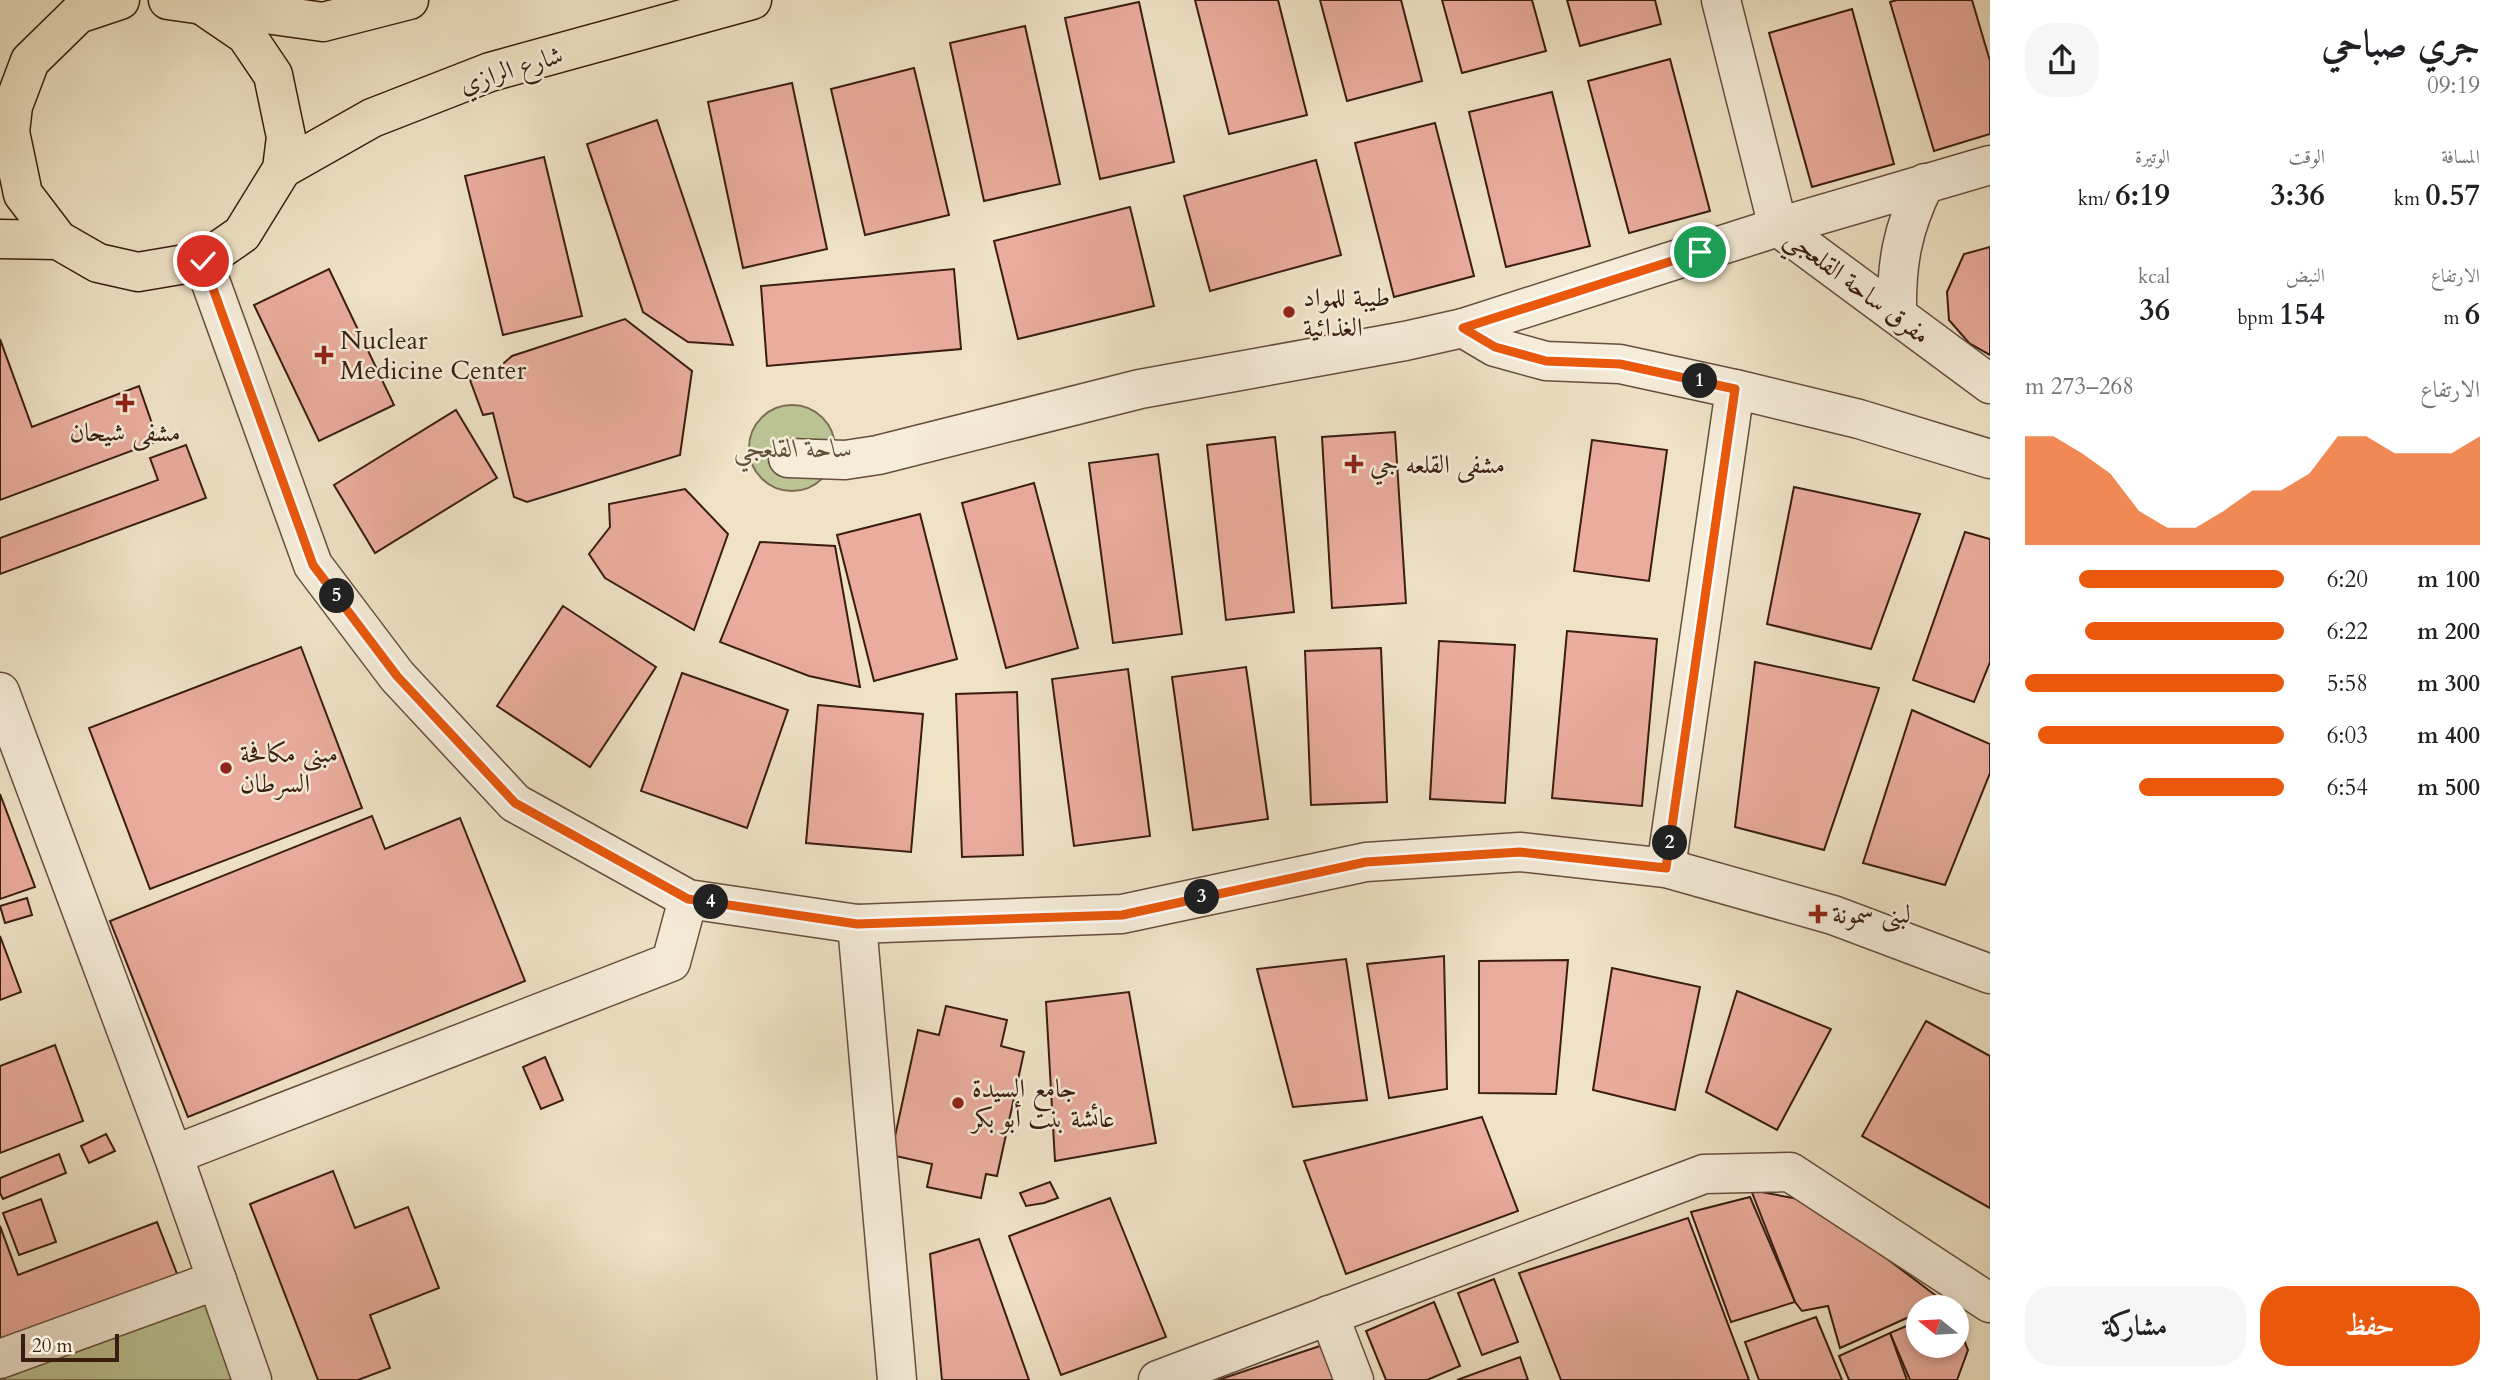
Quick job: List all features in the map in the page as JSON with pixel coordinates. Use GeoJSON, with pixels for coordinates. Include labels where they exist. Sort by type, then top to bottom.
{"type":"FeatureCollection","features":[{"type":"Feature","properties":{"kind":"main road"},"geometry":{"type":"LineString","coordinates":[[185,2],[323,22],[409,0]]}},
{"type":"Feature","properties":{"kind":"main road","name":"شارع الرازي"},"geometry":{"type":"LineString","coordinates":[[282,169],[372,118],[491,72],[752,0]]}},
{"type":"Feature","properties":{"kind":"main road"},"geometry":{"type":"LineString","coordinates":[[96,4],[15,69],[10,132],[23,194],[58,240],[98,263],[138,272],[203,261],[242,234],[282,169],[286,137],[274,75],[246,35],[185,2]]}},
{"type":"Feature","properties":{"kind":"main road"},"geometry":{"type":"LineString","coordinates":[[0,239],[58,240]]}},
{"type":"Feature","properties":{"kind":"street","name":"مفرق ساحة القلعجي"},"geometry":{"type":"LineString","coordinates":[[1721,0],[1779,227],[1990,384]]}},
{"type":"Feature","properties":{"kind":"street"},"geometry":{"type":"LineString","coordinates":[[788,458],[845,460],[878,455],[1140,389],[1463,328],[1779,227],[1990,165]]}},
{"type":"Feature","properties":{"kind":"street"},"geometry":{"type":"LineString","coordinates":[[1897,315],[1898,265],[1902,242],[1911,212],[1925,183]]}},
{"type":"Feature","properties":{"kind":"street"},"geometry":{"type":"LineString","coordinates":[[203,261],[313,565],[388,665],[515,803],[688,899],[857,924],[1122,915],[1366,862],[1520,852],[1666,868],[1833,915],[1990,974]]}},
{"type":"Feature","properties":{"kind":"street"},"geometry":{"type":"LineString","coordinates":[[1463,328],[1495,347],[1546,361],[1620,364],[1735,389],[1859,419],[1990,459]]}},
{"type":"Feature","properties":{"kind":"street"},"geometry":{"type":"LineString","coordinates":[[1666,868],[1735,389]]}},
{"type":"Feature","properties":{"kind":"street"},"geometry":{"type":"LineString","coordinates":[[0,692],[173,1155],[252,1380]]}},
{"type":"Feature","properties":{"kind":"street"},"geometry":{"type":"LineString","coordinates":[[173,1155],[671,962],[688,899]]}},
{"type":"Feature","properties":{"kind":"street"},"geometry":{"type":"LineString","coordinates":[[857,924],[897,1380]]}},
{"type":"Feature","properties":{"kind":"street"},"geometry":{"type":"LineString","coordinates":[[1158,1380],[1704,1174],[1790,1172],[1990,1303]]}},
{"type":"Feature","properties":{"kind":"street"},"geometry":{"type":"LineString","coordinates":[[0,1359],[217,1280]]}},
{"type":"Feature","properties":{"kind":"street"},"geometry":{"type":"LineString","coordinates":[[1329,1315],[1354,1380]]}},
{"type":"Feature","properties":{"kind":"green space","name":"ساحة القلعجي"},"geometry":{"type":"Polygon","coordinates":[[[792,405],[816,412],[828,424],[835,448],[828,472],[816,484],[792,491],[768,484],[756,472],[749,448],[756,424],[768,412],[792,405]]]}},
{"type":"Feature","properties":{"kind":"green space"},"geometry":{"type":"Polygon","coordinates":[[[217,1280],[252,1380],[0,1380],[0,1359],[217,1280]]]}},
{"type":"Feature","properties":{"kind":"building"},"geometry":{"type":"Polygon","coordinates":[[[1195,0],[1278,0],[1307,115],[1229,134],[1195,0]]]}},
{"type":"Feature","properties":{"kind":"building"},"geometry":{"type":"Polygon","coordinates":[[[1320,0],[1401,0],[1422,81],[1347,101],[1320,0]]]}},
{"type":"Feature","properties":{"kind":"building"},"geometry":{"type":"Polygon","coordinates":[[[1442,0],[1532,0],[1546,51],[1462,73],[1442,0]]]}},
{"type":"Feature","properties":{"kind":"building"},"geometry":{"type":"Polygon","coordinates":[[[1567,0],[1655,0],[1661,24],[1580,46],[1567,0]]]}},
{"type":"Feature","properties":{"kind":"building"},"geometry":{"type":"Polygon","coordinates":[[[1972,0],[1990,61],[1990,134],[1934,151],[1890,2],[1972,0]]]}},
{"type":"Feature","properties":{"kind":"building"},"geometry":{"type":"Polygon","coordinates":[[[1139,2],[1174,162],[1100,179],[1065,18],[1139,2]]]}},
{"type":"Feature","properties":{"kind":"building"},"geometry":{"type":"Polygon","coordinates":[[[1852,9],[1894,164],[1812,187],[1769,33],[1852,9]]]}},
{"type":"Feature","properties":{"kind":"building"},"geometry":{"type":"Polygon","coordinates":[[[1025,26],[1060,184],[984,201],[950,43],[1025,26]]]}},
{"type":"Feature","properties":{"kind":"building"},"geometry":{"type":"Polygon","coordinates":[[[1670,59],[1710,211],[1629,233],[1588,81],[1670,59]]]}},
{"type":"Feature","properties":{"kind":"building"},"geometry":{"type":"Polygon","coordinates":[[[914,68],[949,215],[865,235],[831,89],[914,68]]]}},
{"type":"Feature","properties":{"kind":"building"},"geometry":{"type":"Polygon","coordinates":[[[792,83],[827,249],[743,268],[708,102],[792,83]]]}},
{"type":"Feature","properties":{"kind":"building"},"geometry":{"type":"Polygon","coordinates":[[[1552,92],[1590,246],[1506,267],[1469,112],[1552,92]]]}},
{"type":"Feature","properties":{"kind":"building"},"geometry":{"type":"Polygon","coordinates":[[[657,120],[733,345],[688,342],[643,312],[587,144],[657,120]]]}},
{"type":"Feature","properties":{"kind":"building"},"geometry":{"type":"Polygon","coordinates":[[[1435,123],[1474,276],[1394,297],[1355,143],[1435,123]]]}},
{"type":"Feature","properties":{"kind":"building"},"geometry":{"type":"Polygon","coordinates":[[[544,157],[582,316],[503,335],[465,176],[544,157]]]}},
{"type":"Feature","properties":{"kind":"building"},"geometry":{"type":"Polygon","coordinates":[[[1316,160],[1341,255],[1210,291],[1184,196],[1316,160]]]}},
{"type":"Feature","properties":{"kind":"building"},"geometry":{"type":"Polygon","coordinates":[[[1130,207],[1154,306],[1018,339],[994,241],[1130,207]]]}},
{"type":"Feature","properties":{"kind":"building"},"geometry":{"type":"Polygon","coordinates":[[[1990,247],[1990,355],[1969,343],[1949,320],[1947,292],[1964,254],[1990,247]]]}},
{"type":"Feature","properties":{"kind":"building","name":"Nuclear Medicine Center"},"geometry":{"type":"Polygon","coordinates":[[[329,269],[394,405],[319,441],[254,305],[329,269]]]}},
{"type":"Feature","properties":{"kind":"building"},"geometry":{"type":"Polygon","coordinates":[[[954,269],[961,349],[767,366],[761,286],[954,269]]]}},
{"type":"Feature","properties":{"kind":"building"},"geometry":{"type":"Polygon","coordinates":[[[625,319],[692,371],[680,455],[527,502],[514,497],[493,413],[483,415],[470,380],[489,376],[512,356],[625,319]]]}},
{"type":"Feature","properties":{"kind":"building","name":"مشفى شيحان"},"geometry":{"type":"Polygon","coordinates":[[[0,339],[32,427],[139,386],[158,441],[0,500],[0,339]]]}},
{"type":"Feature","properties":{"kind":"building"},"geometry":{"type":"Polygon","coordinates":[[[456,410],[497,478],[375,553],[334,485],[456,410]]]}},
{"type":"Feature","properties":{"kind":"building"},"geometry":{"type":"Polygon","coordinates":[[[1395,432],[1406,603],[1332,608],[1322,437],[1395,432]]]}},
{"type":"Feature","properties":{"kind":"building"},"geometry":{"type":"Polygon","coordinates":[[[1275,437],[1294,612],[1226,620],[1207,445],[1275,437]]]}},
{"type":"Feature","properties":{"kind":"building"},"geometry":{"type":"Polygon","coordinates":[[[1592,440],[1667,450],[1649,581],[1574,571],[1592,440]]]}},
{"type":"Feature","properties":{"kind":"building"},"geometry":{"type":"Polygon","coordinates":[[[186,445],[206,498],[0,574],[0,538],[158,480],[150,458],[186,445]]]}},
{"type":"Feature","properties":{"kind":"building"},"geometry":{"type":"Polygon","coordinates":[[[1158,454],[1182,634],[1113,643],[1089,463],[1158,454]]]}},
{"type":"Feature","properties":{"kind":"building"},"geometry":{"type":"Polygon","coordinates":[[[1034,483],[1078,648],[1006,668],[962,503],[1034,483]]]}},
{"type":"Feature","properties":{"kind":"building"},"geometry":{"type":"Polygon","coordinates":[[[1794,487],[1920,514],[1871,649],[1767,624],[1794,487]]]}},
{"type":"Feature","properties":{"kind":"building"},"geometry":{"type":"Polygon","coordinates":[[[685,489],[728,534],[694,630],[605,578],[589,554],[610,527],[609,504],[685,489]]]}},
{"type":"Feature","properties":{"kind":"building"},"geometry":{"type":"Polygon","coordinates":[[[920,514],[957,659],[874,681],[837,535],[920,514]]]}},
{"type":"Feature","properties":{"kind":"building"},"geometry":{"type":"Polygon","coordinates":[[[1965,532],[1990,539],[1990,662],[1974,702],[1913,680],[1965,532]]]}},
{"type":"Feature","properties":{"kind":"building"},"geometry":{"type":"Polygon","coordinates":[[[760,542],[835,546],[860,687],[809,676],[720,642],[760,542]]]}},
{"type":"Feature","properties":{"kind":"building"},"geometry":{"type":"Polygon","coordinates":[[[563,606],[656,667],[590,767],[497,706],[563,606]]]}},
{"type":"Feature","properties":{"kind":"building"},"geometry":{"type":"Polygon","coordinates":[[[1567,631],[1657,639],[1642,806],[1552,798],[1567,631]]]}},
{"type":"Feature","properties":{"kind":"building"},"geometry":{"type":"Polygon","coordinates":[[[1439,641],[1515,645],[1505,803],[1430,799],[1439,641]]]}},
{"type":"Feature","properties":{"kind":"building","name":"مبنى مكافحة السرطان"},"geometry":{"type":"Polygon","coordinates":[[[301,647],[362,808],[150,889],[89,728],[301,647]]]}},
{"type":"Feature","properties":{"kind":"building"},"geometry":{"type":"Polygon","coordinates":[[[1381,648],[1387,802],[1311,805],[1305,651],[1381,648]]]}},
{"type":"Feature","properties":{"kind":"building"},"geometry":{"type":"Polygon","coordinates":[[[1755,662],[1879,688],[1824,850],[1735,827],[1755,662]]]}},
{"type":"Feature","properties":{"kind":"building"},"geometry":{"type":"Polygon","coordinates":[[[1246,667],[1268,819],[1193,830],[1172,677],[1246,667]]]}},
{"type":"Feature","properties":{"kind":"building"},"geometry":{"type":"Polygon","coordinates":[[[1128,669],[1150,836],[1074,846],[1052,679],[1128,669]]]}},
{"type":"Feature","properties":{"kind":"building"},"geometry":{"type":"Polygon","coordinates":[[[682,673],[788,710],[747,828],[641,791],[682,673]]]}},
{"type":"Feature","properties":{"kind":"building"},"geometry":{"type":"Polygon","coordinates":[[[1017,692],[1023,855],[962,857],[956,694],[1017,692]]]}},
{"type":"Feature","properties":{"kind":"building"},"geometry":{"type":"Polygon","coordinates":[[[818,705],[923,714],[911,852],[806,843],[818,705]]]}},
{"type":"Feature","properties":{"kind":"building"},"geometry":{"type":"Polygon","coordinates":[[[1912,710],[1990,744],[1990,773],[1945,885],[1863,863],[1912,710]]]}},
{"type":"Feature","properties":{"kind":"building"},"geometry":{"type":"Polygon","coordinates":[[[0,794],[35,887],[0,899],[0,794]]]}},
{"type":"Feature","properties":{"kind":"building"},"geometry":{"type":"Polygon","coordinates":[[[372,816],[385,849],[460,818],[525,981],[188,1117],[110,921],[372,816]]]}},
{"type":"Feature","properties":{"kind":"building"},"geometry":{"type":"Polygon","coordinates":[[[27,898],[32,915],[5,923],[0,906],[27,898]]]}},
{"type":"Feature","properties":{"kind":"building"},"geometry":{"type":"Polygon","coordinates":[[[0,936],[21,992],[0,1000],[0,936]]]}},
{"type":"Feature","properties":{"kind":"building"},"geometry":{"type":"Polygon","coordinates":[[[1444,956],[1447,1089],[1389,1098],[1367,964],[1444,956]]]}},
{"type":"Feature","properties":{"kind":"building"},"geometry":{"type":"Polygon","coordinates":[[[1346,959],[1367,1100],[1293,1107],[1257,969],[1346,959]]]}},
{"type":"Feature","properties":{"kind":"building"},"geometry":{"type":"Polygon","coordinates":[[[1568,960],[1556,1094],[1479,1093],[1479,961],[1568,960]]]}},
{"type":"Feature","properties":{"kind":"building"},"geometry":{"type":"Polygon","coordinates":[[[1612,968],[1700,987],[1675,1110],[1593,1090],[1612,968]]]}},
{"type":"Feature","properties":{"kind":"building"},"geometry":{"type":"Polygon","coordinates":[[[1737,991],[1831,1029],[1777,1130],[1706,1092],[1737,991]]]}},
{"type":"Feature","properties":{"kind":"building"},"geometry":{"type":"Polygon","coordinates":[[[1129,992],[1156,1143],[1055,1161],[1046,1002],[1129,992]]]}},
{"type":"Feature","properties":{"kind":"building","name":"جامع السيدة عائشة بنت أبو بكر"},"geometry":{"type":"Polygon","coordinates":[[[946,1006],[1007,1020],[1001,1046],[1024,1052],[997,1176],[986,1174],[981,1198],[927,1187],[932,1164],[891,1155],[918,1030],[939,1035],[946,1006]]]}},
{"type":"Feature","properties":{"kind":"building"},"geometry":{"type":"Polygon","coordinates":[[[1926,1021],[1990,1056],[1990,1208],[1862,1136],[1926,1021]]]}},
{"type":"Feature","properties":{"kind":"building"},"geometry":{"type":"Polygon","coordinates":[[[55,1045],[83,1121],[0,1153],[0,1066],[55,1045]]]}},
{"type":"Feature","properties":{"kind":"building"},"geometry":{"type":"Polygon","coordinates":[[[545,1057],[563,1100],[541,1109],[523,1067],[545,1057]]]}},
{"type":"Feature","properties":{"kind":"building"},"geometry":{"type":"Polygon","coordinates":[[[1482,1117],[1518,1211],[1346,1274],[1304,1161],[1482,1117]]]}},
{"type":"Feature","properties":{"kind":"building"},"geometry":{"type":"Polygon","coordinates":[[[106,1134],[115,1151],[89,1163],[81,1146],[106,1134]]]}},
{"type":"Feature","properties":{"kind":"building"},"geometry":{"type":"Polygon","coordinates":[[[59,1154],[66,1173],[3,1199],[0,1193],[0,1178],[59,1154]]]}},
{"type":"Feature","properties":{"kind":"building"},"geometry":{"type":"Polygon","coordinates":[[[333,1171],[355,1228],[408,1207],[439,1288],[370,1315],[390,1368],[358,1380],[318,1380],[250,1204],[333,1171]]]}},
{"type":"Feature","properties":{"kind":"building"},"geometry":{"type":"Polygon","coordinates":[[[1050,1182],[1058,1198],[1026,1206],[1020,1193],[1050,1182]]]}},
{"type":"Feature","properties":{"kind":"building"},"geometry":{"type":"Polygon","coordinates":[[[1751,1190],[1798,1199],[1845,1227],[1935,1295],[1906,1295],[1906,1318],[1840,1348],[1828,1306],[1802,1311],[1795,1302],[1751,1190]]]}},
{"type":"Feature","properties":{"kind":"building"},"geometry":{"type":"Polygon","coordinates":[[[1750,1197],[1795,1302],[1731,1322],[1691,1212],[1750,1197]]]}},
{"type":"Feature","properties":{"kind":"building"},"geometry":{"type":"Polygon","coordinates":[[[1110,1198],[1166,1337],[1061,1375],[1009,1236],[1110,1198]]]}},
{"type":"Feature","properties":{"kind":"building"},"geometry":{"type":"Polygon","coordinates":[[[41,1199],[56,1242],[19,1255],[3,1213],[41,1199]]]}},
{"type":"Feature","properties":{"kind":"building"},"geometry":{"type":"Polygon","coordinates":[[[1688,1218],[1749,1380],[1561,1380],[1519,1273],[1688,1218]]]}},
{"type":"Feature","properties":{"kind":"building"},"geometry":{"type":"Polygon","coordinates":[[[157,1222],[179,1279],[0,1348],[0,1226],[18,1275],[157,1222]]]}},
{"type":"Feature","properties":{"kind":"building"},"geometry":{"type":"Polygon","coordinates":[[[979,1239],[1029,1380],[942,1380],[930,1254],[979,1239]]]}},
{"type":"Feature","properties":{"kind":"building"},"geometry":{"type":"Polygon","coordinates":[[[1494,1279],[1518,1342],[1482,1355],[1458,1293],[1494,1279]]]}},
{"type":"Feature","properties":{"kind":"building"},"geometry":{"type":"Polygon","coordinates":[[[1434,1302],[1460,1366],[1427,1380],[1386,1380],[1366,1331],[1434,1302]]]}},
{"type":"Feature","properties":{"kind":"building"},"geometry":{"type":"Polygon","coordinates":[[[1816,1317],[1842,1380],[1759,1380],[1745,1342],[1816,1317]]]}},
{"type":"Feature","properties":{"kind":"building"},"geometry":{"type":"Polygon","coordinates":[[[1906,1326],[1906,1358],[1965,1358],[1957,1380],[1910,1380],[1890,1333],[1906,1326]]]}},
{"type":"Feature","properties":{"kind":"building"},"geometry":{"type":"Polygon","coordinates":[[[1890,1333],[1907,1380],[1849,1380],[1839,1356],[1890,1333]]]}},
{"type":"Feature","properties":{"kind":"building"},"geometry":{"type":"Polygon","coordinates":[[[1326,1344],[1342,1380],[1218,1380],[1326,1344]]]}},
{"type":"Feature","properties":{"kind":"building"},"geometry":{"type":"Polygon","coordinates":[[[1520,1357],[1528,1380],[1457,1380],[1520,1357]]]}},
{"type":"Feature","properties":{"kind":"place","name":"طيبة للمواد الغذائية"},"geometry":{"type":"Point","coordinates":[1289,312]}},
{"type":"Feature","properties":{"kind":"place","name":"Nuclear Medicine Center"},"geometry":{"type":"Point","coordinates":[324,355]}},
{"type":"Feature","properties":{"kind":"place","name":"مشفى شيحان"},"geometry":{"type":"Point","coordinates":[125,403]}},
{"type":"Feature","properties":{"kind":"place","name":"مشفى القلعه جي"},"geometry":{"type":"Point","coordinates":[1354,464]}},
{"type":"Feature","properties":{"kind":"place","name":"مبنى مكافحة السرطان"},"geometry":{"type":"Point","coordinates":[226,768]}},
{"type":"Feature","properties":{"kind":"place","name":"لبنى سمونة"},"geometry":{"type":"Point","coordinates":[1818,914]}},
{"type":"Feature","properties":{"kind":"place","name":"جامع السيدة عائشة بنت أبو بكر"},"geometry":{"type":"Point","coordinates":[958,1103]}},
{"type":"Feature","properties":{"kind":"route"},"geometry":{"type":"LineString","coordinates":[[203,261],[313,565],[397,676],[515,803],[688,899],[857,924],[1122,915],[1366,862],[1520,852],[1666,868],[1735,389],[1620,364],[1546,361],[1495,347],[1463,328],[1700,252]]}}]}
